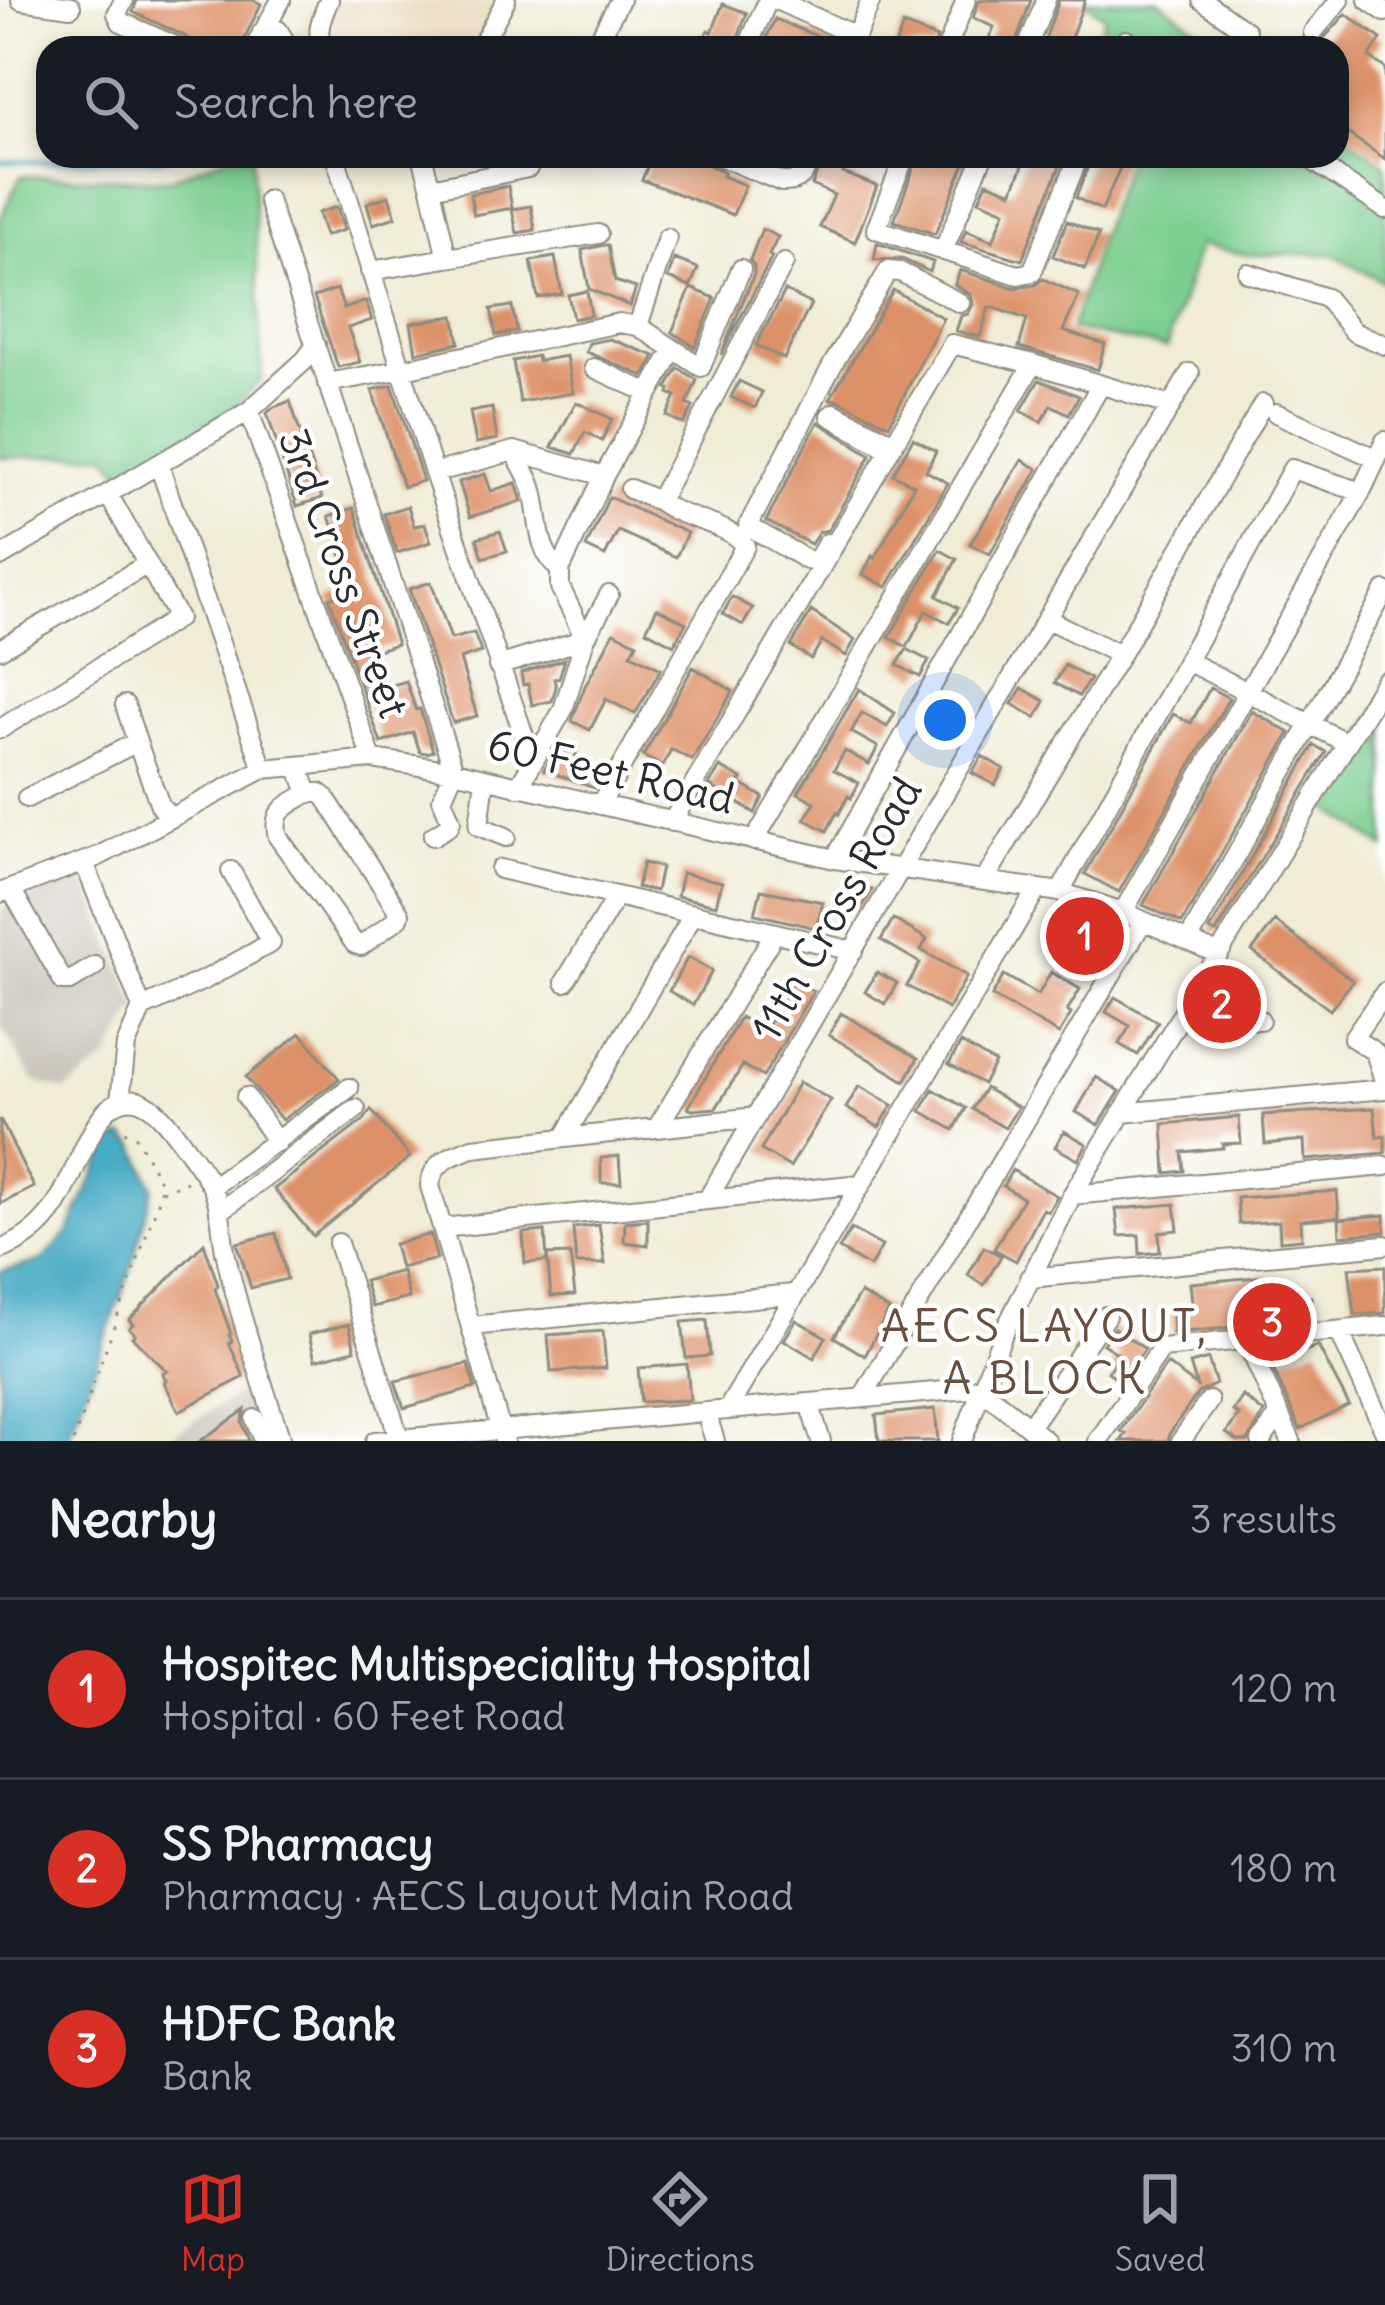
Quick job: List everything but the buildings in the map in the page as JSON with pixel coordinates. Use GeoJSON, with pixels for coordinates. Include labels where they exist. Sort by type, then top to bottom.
{"type":"FeatureCollection","features":[{"type":"Feature","properties":{"kind":"street"},"geometry":{"type":"LineString","coordinates":[[21,0],[70,8]]}},
{"type":"Feature","properties":{"kind":"street"},"geometry":{"type":"LineString","coordinates":[[124,0],[117,14],[121,22],[153,36]]}},
{"type":"Feature","properties":{"kind":"street"},"geometry":{"type":"LineString","coordinates":[[260,36],[281,0]]}},
{"type":"Feature","properties":{"kind":"street"},"geometry":{"type":"LineString","coordinates":[[321,36],[329,0]]}},
{"type":"Feature","properties":{"kind":"street"},"geometry":{"type":"LineString","coordinates":[[486,36],[506,0]]}},
{"type":"Feature","properties":{"kind":"street"},"geometry":{"type":"LineString","coordinates":[[600,36],[620,0]]}},
{"type":"Feature","properties":{"kind":"street"},"geometry":{"type":"LineString","coordinates":[[753,36],[772,0],[842,36]]}},
{"type":"Feature","properties":{"kind":"street"},"geometry":{"type":"LineString","coordinates":[[856,36],[871,0]]}},
{"type":"Feature","properties":{"kind":"street"},"geometry":{"type":"LineString","coordinates":[[952,36],[966,0]]}},
{"type":"Feature","properties":{"kind":"street"},"geometry":{"type":"LineString","coordinates":[[1032,36],[1046,0]]}},
{"type":"Feature","properties":{"kind":"street"},"geometry":{"type":"LineString","coordinates":[[1313,32],[1340,0]]}},
{"type":"Feature","properties":{"kind":"street"},"geometry":{"type":"LineString","coordinates":[[1368,0],[1385,12]]}},
{"type":"Feature","properties":{"kind":"street"},"geometry":{"type":"LineString","coordinates":[[1214,3],[1246,31]]}},
{"type":"Feature","properties":{"kind":"street"},"geometry":{"type":"LineString","coordinates":[[339,168],[434,473],[533,762]]}},
{"type":"Feature","properties":{"kind":"street"},"geometry":{"type":"LineString","coordinates":[[425,168],[447,258]]}},
{"type":"Feature","properties":{"kind":"street"},"geometry":{"type":"LineString","coordinates":[[431,188],[528,168]]}},
{"type":"Feature","properties":{"kind":"street"},"geometry":{"type":"LineString","coordinates":[[748,168],[782,182],[796,182],[806,168]]}},
{"type":"Feature","properties":{"kind":"street"},"geometry":{"type":"LineString","coordinates":[[900,168],[876,229],[1018,275],[1032,272],[1074,168]]}},
{"type":"Feature","properties":{"kind":"street"},"geometry":{"type":"LineString","coordinates":[[944,251],[978,168]]}},
{"type":"Feature","properties":{"kind":"street"},"geometry":{"type":"LineString","coordinates":[[1324,168],[1385,209]]}},
{"type":"Feature","properties":{"kind":"street"},"geometry":{"type":"LineString","coordinates":[[268,200],[454,771],[442,799],[451,820],[433,836]]}},
{"type":"Feature","properties":{"kind":"street"},"geometry":{"type":"LineString","coordinates":[[370,271],[598,234]]}},
{"type":"Feature","properties":{"kind":"street"},"geometry":{"type":"LineString","coordinates":[[628,324],[667,238]]}},
{"type":"Feature","properties":{"kind":"street"},"geometry":{"type":"LineString","coordinates":[[659,501],[784,263]]}},
{"type":"Feature","properties":{"kind":"street"},"geometry":{"type":"LineString","coordinates":[[327,383],[628,324],[701,367],[741,268]]}},
{"type":"Feature","properties":{"kind":"street"},"geometry":{"type":"LineString","coordinates":[[960,303],[900,272],[888,271],[748,526],[751,530],[807,560],[819,557],[952,344],[1171,406]]}},
{"type":"Feature","properties":{"kind":"street"},"geometry":{"type":"LineString","coordinates":[[1248,273],[1326,298],[1354,332],[1385,345]]}},
{"type":"Feature","properties":{"kind":"street"},"geometry":{"type":"LineString","coordinates":[[0,557],[249,411],[316,345]]}},
{"type":"Feature","properties":{"kind":"street"},"geometry":{"type":"LineString","coordinates":[[585,639],[560,587],[560,570],[604,476],[667,361]]}},
{"type":"Feature","properties":{"kind":"street"},"geometry":{"type":"LineString","coordinates":[[754,841],[1033,364]]}},
{"type":"Feature","properties":{"kind":"street"},"geometry":{"type":"LineString","coordinates":[[594,368],[649,393]]}},
{"type":"Feature","properties":{"kind":"street","name":"11th Cross Road"},"geometry":{"type":"LineString","coordinates":[[707,1200],[1190,373]]}},
{"type":"Feature","properties":{"kind":"street"},"geometry":{"type":"LineString","coordinates":[[835,860],[1100,386]]}},
{"type":"Feature","properties":{"kind":"street"},"geometry":{"type":"LineString","coordinates":[[984,881],[1269,408],[1381,450],[1124,912]]}},
{"type":"Feature","properties":{"kind":"street"},"geometry":{"type":"LineString","coordinates":[[810,409],[886,444]]}},
{"type":"Feature","properties":{"kind":"street","name":"3rd Cross Street"},"geometry":{"type":"LineString","coordinates":[[249,411],[372,759]]}},
{"type":"Feature","properties":{"kind":"street"},"geometry":{"type":"LineString","coordinates":[[672,822],[886,444]]}},
{"type":"Feature","properties":{"kind":"street"},"geometry":{"type":"LineString","coordinates":[[434,473],[514,452],[604,476]]}},
{"type":"Feature","properties":{"kind":"street"},"geometry":{"type":"LineString","coordinates":[[514,452],[532,486],[541,542],[560,570]]}},
{"type":"Feature","properties":{"kind":"street"},"geometry":{"type":"LineString","coordinates":[[159,464],[263,769]]}},
{"type":"Feature","properties":{"kind":"street"},"geometry":{"type":"LineString","coordinates":[[1060,892],[1292,469],[1361,492]]}},
{"type":"Feature","properties":{"kind":"street"},"geometry":{"type":"LineString","coordinates":[[600,805],[745,547],[737,536],[630,489]]}},
{"type":"Feature","properties":{"kind":"street"},"geometry":{"type":"LineString","coordinates":[[0,729],[178,618],[108,494]]}},
{"type":"Feature","properties":{"kind":"street"},"geometry":{"type":"LineString","coordinates":[[0,649],[148,564]]}},
{"type":"Feature","properties":{"kind":"street"},"geometry":{"type":"LineString","coordinates":[[1188,941],[1385,591]]}},
{"type":"Feature","properties":{"kind":"street"},"geometry":{"type":"LineString","coordinates":[[518,787],[563,710],[585,639],[609,595]]}},
{"type":"Feature","properties":{"kind":"street"},"geometry":{"type":"LineString","coordinates":[[1047,619],[1120,655]]}},
{"type":"Feature","properties":{"kind":"street"},"geometry":{"type":"LineString","coordinates":[[498,666],[585,639]]}},
{"type":"Feature","properties":{"kind":"street"},"geometry":{"type":"LineString","coordinates":[[1187,661],[1347,743]]}},
{"type":"Feature","properties":{"kind":"street"},"geometry":{"type":"LineString","coordinates":[[962,1441],[1029,1278],[1072,1195],[1385,682]]}},
{"type":"Feature","properties":{"kind":"street"},"geometry":{"type":"LineString","coordinates":[[125,705],[160,805],[169,818]]}},
{"type":"Feature","properties":{"kind":"street"},"geometry":{"type":"LineString","coordinates":[[27,798],[137,742]]}},
{"type":"Feature","properties":{"kind":"street","name":"60 Feet Road"},"geometry":{"type":"LineString","coordinates":[[6,891],[84,862],[263,769],[372,759],[454,771],[835,860],[1060,892],[1124,912],[1218,954]]}},
{"type":"Feature","properties":{"kind":"street"},"geometry":{"type":"LineString","coordinates":[[298,766],[308,794]]}},
{"type":"Feature","properties":{"kind":"street"},"geometry":{"type":"LineString","coordinates":[[485,779],[479,826],[506,837]]}},
{"type":"Feature","properties":{"kind":"street"},"geometry":{"type":"LineString","coordinates":[[308,794],[325,797],[400,914],[361,946],[278,837],[277,815],[308,794]]}},
{"type":"Feature","properties":{"kind":"street"},"geometry":{"type":"LineString","coordinates":[[84,862],[142,1008]]}},
{"type":"Feature","properties":{"kind":"street"},"geometry":{"type":"LineString","coordinates":[[500,869],[853,951]]}},
{"type":"Feature","properties":{"kind":"street"},"geometry":{"type":"LineString","coordinates":[[120,1101],[127,1045],[142,1008],[271,943],[231,872]]}},
{"type":"Feature","properties":{"kind":"street"},"geometry":{"type":"LineString","coordinates":[[727,1410],[1036,889]]}},
{"type":"Feature","properties":{"kind":"street"},"geometry":{"type":"LineString","coordinates":[[6,891],[63,981],[95,966]]}},
{"type":"Feature","properties":{"kind":"street"},"geometry":{"type":"LineString","coordinates":[[565,982],[616,897]]}},
{"type":"Feature","properties":{"kind":"street"},"geometry":{"type":"LineString","coordinates":[[564,1138],[693,914]]}},
{"type":"Feature","properties":{"kind":"street"},"geometry":{"type":"LineString","coordinates":[[862,1398],[1143,921]]}},
{"type":"Feature","properties":{"kind":"street"},"geometry":{"type":"LineString","coordinates":[[657,1128],[774,934]]}},
{"type":"Feature","properties":{"kind":"street"},"geometry":{"type":"LineString","coordinates":[[1121,1113],[1385,1087],[1376,1052],[1353,1038],[1385,992]]}},
{"type":"Feature","properties":{"kind":"street"},"geometry":{"type":"LineString","coordinates":[[1183,1012],[1260,1020]]}},
{"type":"Feature","properties":{"kind":"street"},"geometry":{"type":"LineString","coordinates":[[212,1186],[349,1088]]}},
{"type":"Feature","properties":{"kind":"street"},"geometry":{"type":"LineString","coordinates":[[246,1097],[277,1142]]}},
{"type":"Feature","properties":{"kind":"street"},"geometry":{"type":"LineString","coordinates":[[0,1250],[40,1228],[108,1108],[120,1101],[142,1101],[157,1110],[212,1186],[271,1438]]}},
{"type":"Feature","properties":{"kind":"street"},"geometry":{"type":"LineString","coordinates":[[219,1212],[356,1109]]}},
{"type":"Feature","properties":{"kind":"street"},"geometry":{"type":"LineString","coordinates":[[503,1436],[430,1186],[441,1163],[472,1148],[756,1117]]}},
{"type":"Feature","properties":{"kind":"street"},"geometry":{"type":"LineString","coordinates":[[1072,1195],[1385,1166]]}},
{"type":"Feature","properties":{"kind":"street"},"geometry":{"type":"LineString","coordinates":[[442,1228],[860,1184]]}},
{"type":"Feature","properties":{"kind":"street"},"geometry":{"type":"LineString","coordinates":[[338,1243],[400,1440]]}},
{"type":"Feature","properties":{"kind":"street"},"geometry":{"type":"LineString","coordinates":[[1029,1278],[1385,1245]]}},
{"type":"Feature","properties":{"kind":"street"},"geometry":{"type":"LineString","coordinates":[[471,1326],[793,1294]]}},
{"type":"Feature","properties":{"kind":"street"},"geometry":{"type":"LineString","coordinates":[[1030,1426],[1106,1316]]}},
{"type":"Feature","properties":{"kind":"street"},"geometry":{"type":"LineString","coordinates":[[1098,1441],[1162,1348],[1385,1326]]}},
{"type":"Feature","properties":{"kind":"street"},"geometry":{"type":"LineString","coordinates":[[1339,1331],[1385,1432]]}},
{"type":"Feature","properties":{"kind":"street"},"geometry":{"type":"LineString","coordinates":[[1246,1340],[1291,1441]]}},
{"type":"Feature","properties":{"kind":"street"},"geometry":{"type":"LineString","coordinates":[[375,1441],[503,1436],[613,1420],[980,1388],[1046,1441]]}},
{"type":"Feature","properties":{"kind":"street"},"geometry":{"type":"LineString","coordinates":[[1181,1441],[1209,1401]]}},
{"type":"Feature","properties":{"kind":"street"},"geometry":{"type":"LineString","coordinates":[[809,1403],[821,1441]]}},
{"type":"Feature","properties":{"kind":"street"},"geometry":{"type":"LineString","coordinates":[[706,1412],[715,1441]]}},
{"type":"Feature","properties":{"kind":"street"},"geometry":{"type":"LineString","coordinates":[[1262,1441],[1280,1415]]}},
{"type":"Feature","properties":{"kind":"street"},"geometry":{"type":"LineString","coordinates":[[255,1419],[271,1438]]}},
{"type":"Feature","properties":{"kind":"street"},"geometry":{"type":"LineString","coordinates":[[613,1420],[620,1441]]}},
{"type":"Feature","properties":{"kind":"path"},"geometry":{"type":"LineString","coordinates":[[73,1441],[160,1192],[160,1183],[135,1135],[124,1131],[107,1140]]}},
{"type":"Feature","properties":{"kind":"path"},"geometry":{"type":"LineString","coordinates":[[160,1192],[184,1185],[200,1168]]}},
{"type":"Feature","properties":{"kind":"shaded area"},"geometry":{"type":"Polygon","coordinates":[[[315,0],[520,0],[500,36],[295,34],[315,0]]]}},
{"type":"Feature","properties":{"kind":"shaded area"},"geometry":{"type":"Polygon","coordinates":[[[83,876],[137,1006],[109,1058],[65,1091],[35,1082],[0,1025],[0,910],[83,876]]]}},
{"type":"Feature","properties":{"kind":"shaded area"},"geometry":{"type":"Polygon","coordinates":[[[253,1384],[271,1441],[162,1441],[253,1384]]]}},
{"type":"Feature","properties":{"kind":"green space"},"geometry":{"type":"Polygon","coordinates":[[[1088,0],[1158,0],[1208,36],[1098,36],[1105,16],[1086,4],[1088,0]]]}},
{"type":"Feature","properties":{"kind":"green space"},"geometry":{"type":"Polygon","coordinates":[[[1349,138],[1385,164],[1385,283],[1333,254],[1247,255],[1199,245],[1167,348],[1071,329],[1124,168],[1349,168],[1349,138]]]}},
{"type":"Feature","properties":{"kind":"green space"},"geometry":{"type":"Polygon","coordinates":[[[198,168],[253,168],[262,379],[233,409],[122,473],[107,454],[0,458],[0,218],[21,176],[168,180],[198,168]]]}},
{"type":"Feature","properties":{"kind":"green space"},"geometry":{"type":"Polygon","coordinates":[[[1385,697],[1385,848],[1322,804],[1385,697]]]}},
{"type":"Feature","properties":{"kind":"water"},"geometry":{"type":"Polygon","coordinates":[[[124,1136],[136,1146],[153,1187],[129,1275],[67,1441],[0,1441],[0,1272],[42,1261],[67,1234],[110,1142],[124,1136]]]}},
{"type":"Feature","properties":{"kind":"waterway"},"geometry":{"type":"LineString","coordinates":[[0,162],[36,161]]}},
{"type":"Feature","properties":{"kind":"place","name":"Hospitec Multispeciality Hospital"},"geometry":{"type":"Point","coordinates":[1085,936]}},
{"type":"Feature","properties":{"kind":"place","name":"SS Pharmacy"},"geometry":{"type":"Point","coordinates":[1222,1004]}},
{"type":"Feature","properties":{"kind":"place","name":"HDFC Bank"},"geometry":{"type":"Point","coordinates":[1272,1322]}},
{"type":"Feature","properties":{"kind":"district","name":"AECS LAYOUT, A BLOCK"},"geometry":{"type":"Point","coordinates":[1045,1352]}}]}
